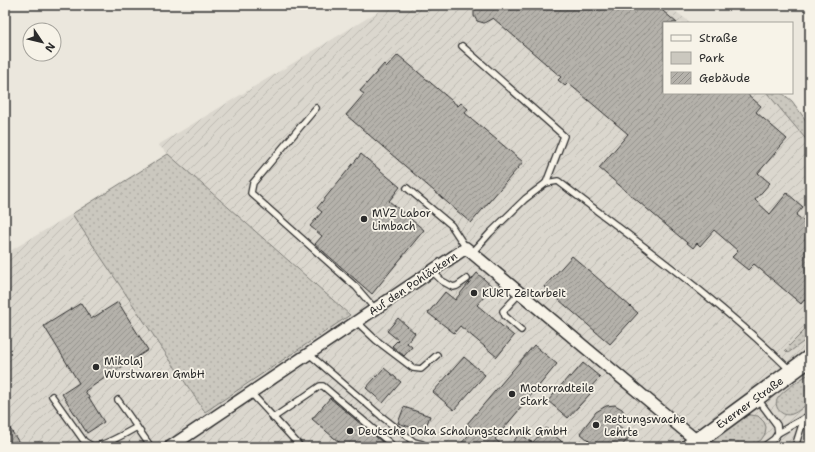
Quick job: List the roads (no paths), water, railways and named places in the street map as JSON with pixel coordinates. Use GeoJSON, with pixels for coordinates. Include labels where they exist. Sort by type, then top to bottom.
{"type":"FeatureCollection","features":[{"type":"Feature","properties":{"kind":"street","name":"Auf den Pohläckern"},"geometry":{"type":"LineString","coordinates":[[170,447],[432,271],[469,251],[520,293],[693,444]]}},
{"type":"Feature","properties":{"kind":"street","name":"Everner Straße"},"geometry":{"type":"LineString","coordinates":[[693,444],[810,358]]}},
{"type":"Feature","properties":{"kind":"lane"},"geometry":{"type":"LineString","coordinates":[[462,46],[564,136],[546,183]]}},
{"type":"Feature","properties":{"kind":"lane"},"geometry":{"type":"LineString","coordinates":[[316,108],[253,183],[251,193],[356,287],[375,309]]}},
{"type":"Feature","properties":{"kind":"lane"},"geometry":{"type":"LineString","coordinates":[[407,188],[451,225],[469,251],[525,199],[546,183],[558,181],[669,266],[766,345],[792,371]]}},
{"type":"Feature","properties":{"kind":"lane"},"geometry":{"type":"LineString","coordinates":[[432,271],[442,281],[453,287],[457,286],[467,278]]}},
{"type":"Feature","properties":{"kind":"lane"},"geometry":{"type":"LineString","coordinates":[[520,293],[503,311],[505,316],[521,330]]}},
{"type":"Feature","properties":{"kind":"lane"},"geometry":{"type":"LineString","coordinates":[[357,322],[376,340],[414,368],[421,369],[437,356]]}},
{"type":"Feature","properties":{"kind":"lane"},"geometry":{"type":"LineString","coordinates":[[309,354],[381,416],[414,442],[422,444]]}},
{"type":"Feature","properties":{"kind":"lane"},"geometry":{"type":"LineString","coordinates":[[273,418],[320,386],[323,386],[391,444]]}},
{"type":"Feature","properties":{"kind":"lane"},"geometry":{"type":"LineString","coordinates":[[251,393],[299,445]]}},
{"type":"Feature","properties":{"kind":"lane"},"geometry":{"type":"LineString","coordinates":[[52,396],[84,441],[92,446],[99,445],[119,437],[137,427]]}},
{"type":"Feature","properties":{"kind":"lane"},"geometry":{"type":"LineString","coordinates":[[757,397],[777,425],[778,433]]}},
{"type":"Feature","properties":{"kind":"lane"},"geometry":{"type":"LineString","coordinates":[[118,400],[151,447]]}},
{"type":"Feature","properties":{"kind":"lane"},"geometry":{"type":"LineString","coordinates":[[763,447],[774,439],[778,433],[810,414]]}},
{"type":"Feature","properties":{"kind":"lane"},"geometry":{"type":"LineString","coordinates":[[795,447],[804,418]]}},
{"type":"Feature","properties":{"kind":"place","name":"MVZ Labor Limbach"},"geometry":{"type":"Point","coordinates":[364,219]}},
{"type":"Feature","properties":{"kind":"place","name":"KURT Zeitarbeit"},"geometry":{"type":"Point","coordinates":[474,293]}},
{"type":"Feature","properties":{"kind":"place","name":"Mikolaj Wurstwaren GmbH"},"geometry":{"type":"Point","coordinates":[96,367]}},
{"type":"Feature","properties":{"kind":"place","name":"Motorradteile Stark"},"geometry":{"type":"Point","coordinates":[512,394]}},
{"type":"Feature","properties":{"kind":"place","name":"Rettungswache Lehrte"},"geometry":{"type":"Point","coordinates":[596,425]}},
{"type":"Feature","properties":{"kind":"place","name":"Deutsche Doka Schalungstechnik GmbH"},"geometry":{"type":"Point","coordinates":[350,431]}}]}
